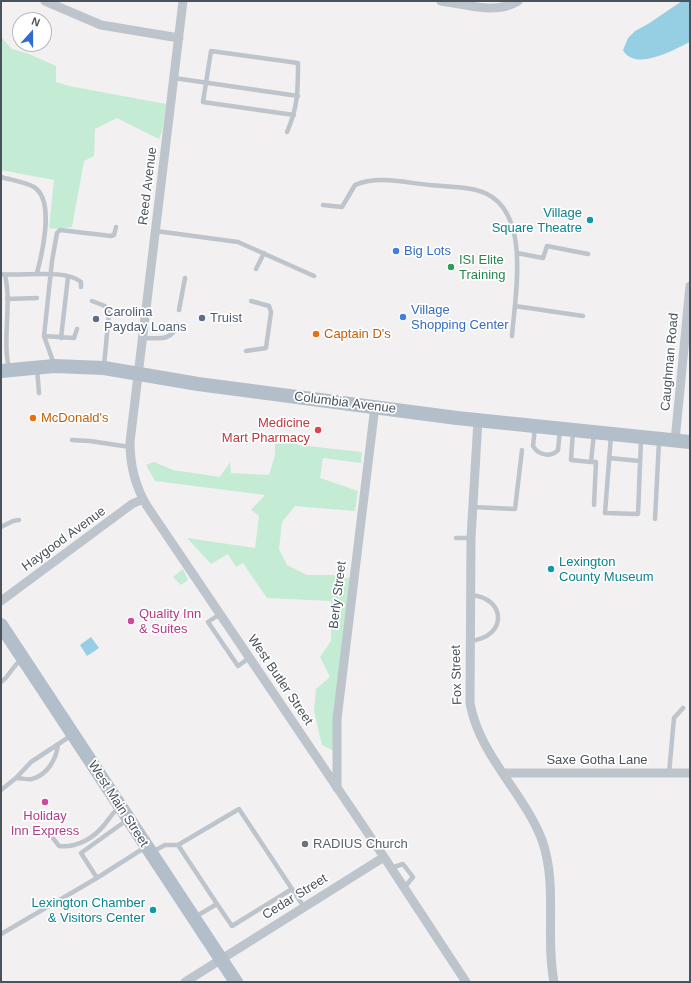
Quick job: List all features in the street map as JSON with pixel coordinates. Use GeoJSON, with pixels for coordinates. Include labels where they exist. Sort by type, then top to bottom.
{"type":"FeatureCollection","features":[{"type":"Feature","properties":{"kind":"main road","name":"Columbia Avenue"},"geometry":{"type":"LineString","coordinates":[[5,371],[54,366],[104,368],[198,384],[478,420],[690,442]]}},
{"type":"Feature","properties":{"kind":"main road","name":"West Main Street"},"geometry":{"type":"LineString","coordinates":[[1,625],[236,982]]}},
{"type":"Feature","properties":{"kind":"street"},"geometry":{"type":"LineString","coordinates":[[45,1],[101,25],[179,38]]}},
{"type":"Feature","properties":{"kind":"street","name":"Reed Avenue"},"geometry":{"type":"LineString","coordinates":[[138,373],[179,38],[182,1]]}},
{"type":"Feature","properties":{"kind":"street"},"geometry":{"type":"LineString","coordinates":[[441,1],[487,8],[513,4],[518,1]]}},
{"type":"Feature","properties":{"kind":"street","name":"Caughman Road"},"geometry":{"type":"LineString","coordinates":[[675,441],[688,328],[690,286]]}},
{"type":"Feature","properties":{"kind":"street","name":"West Butler Street"},"geometry":{"type":"LineString","coordinates":[[138,373],[130,447],[132,467],[136,483],[143,498],[249,658],[392,868],[466,982]]}},
{"type":"Feature","properties":{"kind":"street","name":"Berly Street"},"geometry":{"type":"LineString","coordinates":[[337,788],[336,752],[338,712],[375,406]]}},
{"type":"Feature","properties":{"kind":"street","name":"Fox Street"},"geometry":{"type":"LineString","coordinates":[[478,420],[471,538],[469,642],[470,703],[475,726],[535,824],[547,855],[550,888],[550,953],[554,982]]}},
{"type":"Feature","properties":{"kind":"street","name":"Haygood Avenue"},"geometry":{"type":"LineString","coordinates":[[1,601],[132,504],[143,498]]}},
{"type":"Feature","properties":{"kind":"street","name":"Saxe Gotha Lane"},"geometry":{"type":"LineString","coordinates":[[504,773],[690,773]]}},
{"type":"Feature","properties":{"kind":"street","name":"Cedar Street"},"geometry":{"type":"LineString","coordinates":[[185,982],[384,857]]}},
{"type":"Feature","properties":{"kind":"lane"},"geometry":{"type":"LineString","coordinates":[[287,132],[294,115],[298,96],[298,63],[211,51],[203,102],[294,115]]}},
{"type":"Feature","properties":{"kind":"lane"},"geometry":{"type":"LineString","coordinates":[[174,78],[298,96]]}},
{"type":"Feature","properties":{"kind":"lane"},"geometry":{"type":"LineString","coordinates":[[1,177],[33,187],[39,192],[43,204],[46,229],[44,246],[37,273]]}},
{"type":"Feature","properties":{"kind":"lane"},"geometry":{"type":"LineString","coordinates":[[323,205],[342,207],[355,185],[372,180],[478,191],[495,198],[507,211],[517,253],[512,336]]}},
{"type":"Feature","properties":{"kind":"lane"},"geometry":{"type":"LineString","coordinates":[[54,366],[44,336],[50,274],[57,233],[60,230],[111,236],[114,235],[116,227]]}},
{"type":"Feature","properties":{"kind":"lane"},"geometry":{"type":"LineString","coordinates":[[156,231],[238,242],[314,276]]}},
{"type":"Feature","properties":{"kind":"lane"},"geometry":{"type":"LineString","coordinates":[[517,253],[543,258],[547,246],[588,254]]}},
{"type":"Feature","properties":{"kind":"lane"},"geometry":{"type":"LineString","coordinates":[[256,269],[264,253]]}},
{"type":"Feature","properties":{"kind":"lane"},"geometry":{"type":"LineString","coordinates":[[5,371],[6,299],[3,274],[37,273],[68,277],[78,279],[81,282],[81,287]]}},
{"type":"Feature","properties":{"kind":"lane"},"geometry":{"type":"LineString","coordinates":[[61,338],[68,277]]}},
{"type":"Feature","properties":{"kind":"lane"},"geometry":{"type":"LineString","coordinates":[[180,310],[185,278]]}},
{"type":"Feature","properties":{"kind":"lane"},"geometry":{"type":"LineString","coordinates":[[6,299],[37,298]]}},
{"type":"Feature","properties":{"kind":"lane"},"geometry":{"type":"LineString","coordinates":[[92,301],[105,306],[110,312],[104,368]]}},
{"type":"Feature","properties":{"kind":"lane"},"geometry":{"type":"LineString","coordinates":[[246,351],[266,348],[271,312],[269,306],[251,301]]}},
{"type":"Feature","properties":{"kind":"lane"},"geometry":{"type":"LineString","coordinates":[[515,306],[582,316]]}},
{"type":"Feature","properties":{"kind":"lane"},"geometry":{"type":"LineString","coordinates":[[143,338],[169,337],[176,331],[177,324]]}},
{"type":"Feature","properties":{"kind":"lane"},"geometry":{"type":"LineString","coordinates":[[44,336],[74,338],[77,329]]}},
{"type":"Feature","properties":{"kind":"lane"},"geometry":{"type":"LineString","coordinates":[[36,367],[39,393]]}},
{"type":"Feature","properties":{"kind":"lane"},"geometry":{"type":"LineString","coordinates":[[536,426],[534,446],[538,452],[544,454],[553,454],[558,450],[566,428]]}},
{"type":"Feature","properties":{"kind":"lane"},"geometry":{"type":"LineString","coordinates":[[566,428],[571,460],[596,462],[594,505]]}},
{"type":"Feature","properties":{"kind":"lane"},"geometry":{"type":"LineString","coordinates":[[591,462],[594,432]]}},
{"type":"Feature","properties":{"kind":"lane"},"geometry":{"type":"LineString","coordinates":[[611,433],[605,513],[638,514],[641,437]]}},
{"type":"Feature","properties":{"kind":"lane"},"geometry":{"type":"LineString","coordinates":[[654,519],[660,439]]}},
{"type":"Feature","properties":{"kind":"lane"},"geometry":{"type":"LineString","coordinates":[[72,440],[130,447]]}},
{"type":"Feature","properties":{"kind":"lane"},"geometry":{"type":"LineString","coordinates":[[473,507],[515,509],[522,450]]}},
{"type":"Feature","properties":{"kind":"lane"},"geometry":{"type":"LineString","coordinates":[[609,458],[640,461]]}},
{"type":"Feature","properties":{"kind":"lane"},"geometry":{"type":"LineString","coordinates":[[1,527],[13,521],[19,520]]}},
{"type":"Feature","properties":{"kind":"lane"},"geometry":{"type":"LineString","coordinates":[[456,538],[471,538]]}},
{"type":"Feature","properties":{"kind":"lane"},"geometry":{"type":"LineString","coordinates":[[469,642],[479,641],[490,635],[496,626],[498,619],[496,611],[487,599],[482,596],[470,595]]}},
{"type":"Feature","properties":{"kind":"lane"},"geometry":{"type":"LineString","coordinates":[[220,614],[208,622],[238,666],[249,658]]}},
{"type":"Feature","properties":{"kind":"lane"},"geometry":{"type":"LineString","coordinates":[[1,682],[6,679],[12,667],[23,659]]}},
{"type":"Feature","properties":{"kind":"lane"},"geometry":{"type":"LineString","coordinates":[[669,773],[674,718],[683,708]]}},
{"type":"Feature","properties":{"kind":"lane"},"geometry":{"type":"LineString","coordinates":[[1,790],[16,778],[30,762],[73,735]]}},
{"type":"Feature","properties":{"kind":"lane"},"geometry":{"type":"LineString","coordinates":[[16,778],[31,779],[48,769],[57,754],[58,745]]}},
{"type":"Feature","properties":{"kind":"lane"},"geometry":{"type":"LineString","coordinates":[[47,830],[59,846],[68,847],[86,841],[105,824],[110,814],[120,807]]}},
{"type":"Feature","properties":{"kind":"lane"},"geometry":{"type":"LineString","coordinates":[[1,934],[97,878],[149,850],[165,845],[178,845],[239,809],[304,907]]}},
{"type":"Feature","properties":{"kind":"lane"},"geometry":{"type":"LineString","coordinates":[[97,878],[81,853],[128,819]]}},
{"type":"Feature","properties":{"kind":"lane"},"geometry":{"type":"LineString","coordinates":[[178,845],[232,926],[292,889]]}},
{"type":"Feature","properties":{"kind":"lane"},"geometry":{"type":"LineString","coordinates":[[392,868],[403,864],[413,877],[404,888]]}},
{"type":"Feature","properties":{"kind":"lane"},"geometry":{"type":"LineString","coordinates":[[194,918],[217,904]]}},
{"type":"Feature","properties":{"kind":"green space"},"geometry":{"type":"Polygon","coordinates":[[[1,37],[12,49],[12,52],[29,54],[56,66],[56,82],[69,86],[166,104],[162,132],[159,139],[117,118],[95,129],[94,156],[84,161],[72,227],[57,229],[49,228],[54,180],[1,170],[1,37]]]}},
{"type":"Feature","properties":{"kind":"green space"},"geometry":{"type":"Polygon","coordinates":[[[275,437],[296,440],[298,445],[362,452],[361,463],[323,458],[320,478],[358,491],[355,511],[295,506],[282,522],[279,549],[287,565],[307,575],[333,575],[353,579],[336,752],[322,745],[314,711],[316,689],[330,677],[320,657],[331,641],[331,601],[267,598],[243,563],[236,567],[228,554],[211,564],[187,538],[255,548],[259,516],[251,510],[265,495],[155,481],[146,465],[154,462],[173,470],[220,477],[230,462],[231,473],[269,475],[275,455],[275,437]]]}},
{"type":"Feature","properties":{"kind":"green space"},"geometry":{"type":"Polygon","coordinates":[[[183,569],[188,580],[181,585],[173,577],[183,569]]]}},
{"type":"Feature","properties":{"kind":"water"},"geometry":{"type":"Polygon","coordinates":[[[682,1],[690,1],[690,42],[664,54],[645,59],[636,59],[629,56],[623,50],[628,38],[635,31],[682,1]]]}},
{"type":"Feature","properties":{"kind":"water"},"geometry":{"type":"Polygon","coordinates":[[[91,637],[99,648],[87,656],[80,645],[91,637]]]}},
{"type":"Feature","properties":{"kind":"place","name":"Village Square Theatre"},"geometry":{"type":"Point","coordinates":[590,220]}},
{"type":"Feature","properties":{"kind":"place","name":"Big Lots"},"geometry":{"type":"Point","coordinates":[396,251]}},
{"type":"Feature","properties":{"kind":"place","name":"ISI Elite Training"},"geometry":{"type":"Point","coordinates":[451,267]}},
{"type":"Feature","properties":{"kind":"place","name":"Village Shopping Center"},"geometry":{"type":"Point","coordinates":[403,317]}},
{"type":"Feature","properties":{"kind":"place","name":"Truist"},"geometry":{"type":"Point","coordinates":[202,318]}},
{"type":"Feature","properties":{"kind":"place","name":"Carolina Payday Loans"},"geometry":{"type":"Point","coordinates":[96,319]}},
{"type":"Feature","properties":{"kind":"place","name":"Captain D's"},"geometry":{"type":"Point","coordinates":[316,334]}},
{"type":"Feature","properties":{"kind":"place","name":"McDonald's"},"geometry":{"type":"Point","coordinates":[33,418]}},
{"type":"Feature","properties":{"kind":"place","name":"Medicine Mart Pharmacy"},"geometry":{"type":"Point","coordinates":[318,430]}},
{"type":"Feature","properties":{"kind":"place","name":"Lexington County Museum"},"geometry":{"type":"Point","coordinates":[551,569]}},
{"type":"Feature","properties":{"kind":"place","name":"Quality Inn & Suites"},"geometry":{"type":"Point","coordinates":[131,621]}},
{"type":"Feature","properties":{"kind":"place","name":"Holiday Inn Express"},"geometry":{"type":"Point","coordinates":[45,802]}},
{"type":"Feature","properties":{"kind":"place","name":"RADIUS Church"},"geometry":{"type":"Point","coordinates":[305,844]}},
{"type":"Feature","properties":{"kind":"place","name":"Lexington Chamber & Visitors Center"},"geometry":{"type":"Point","coordinates":[153,910]}}]}
